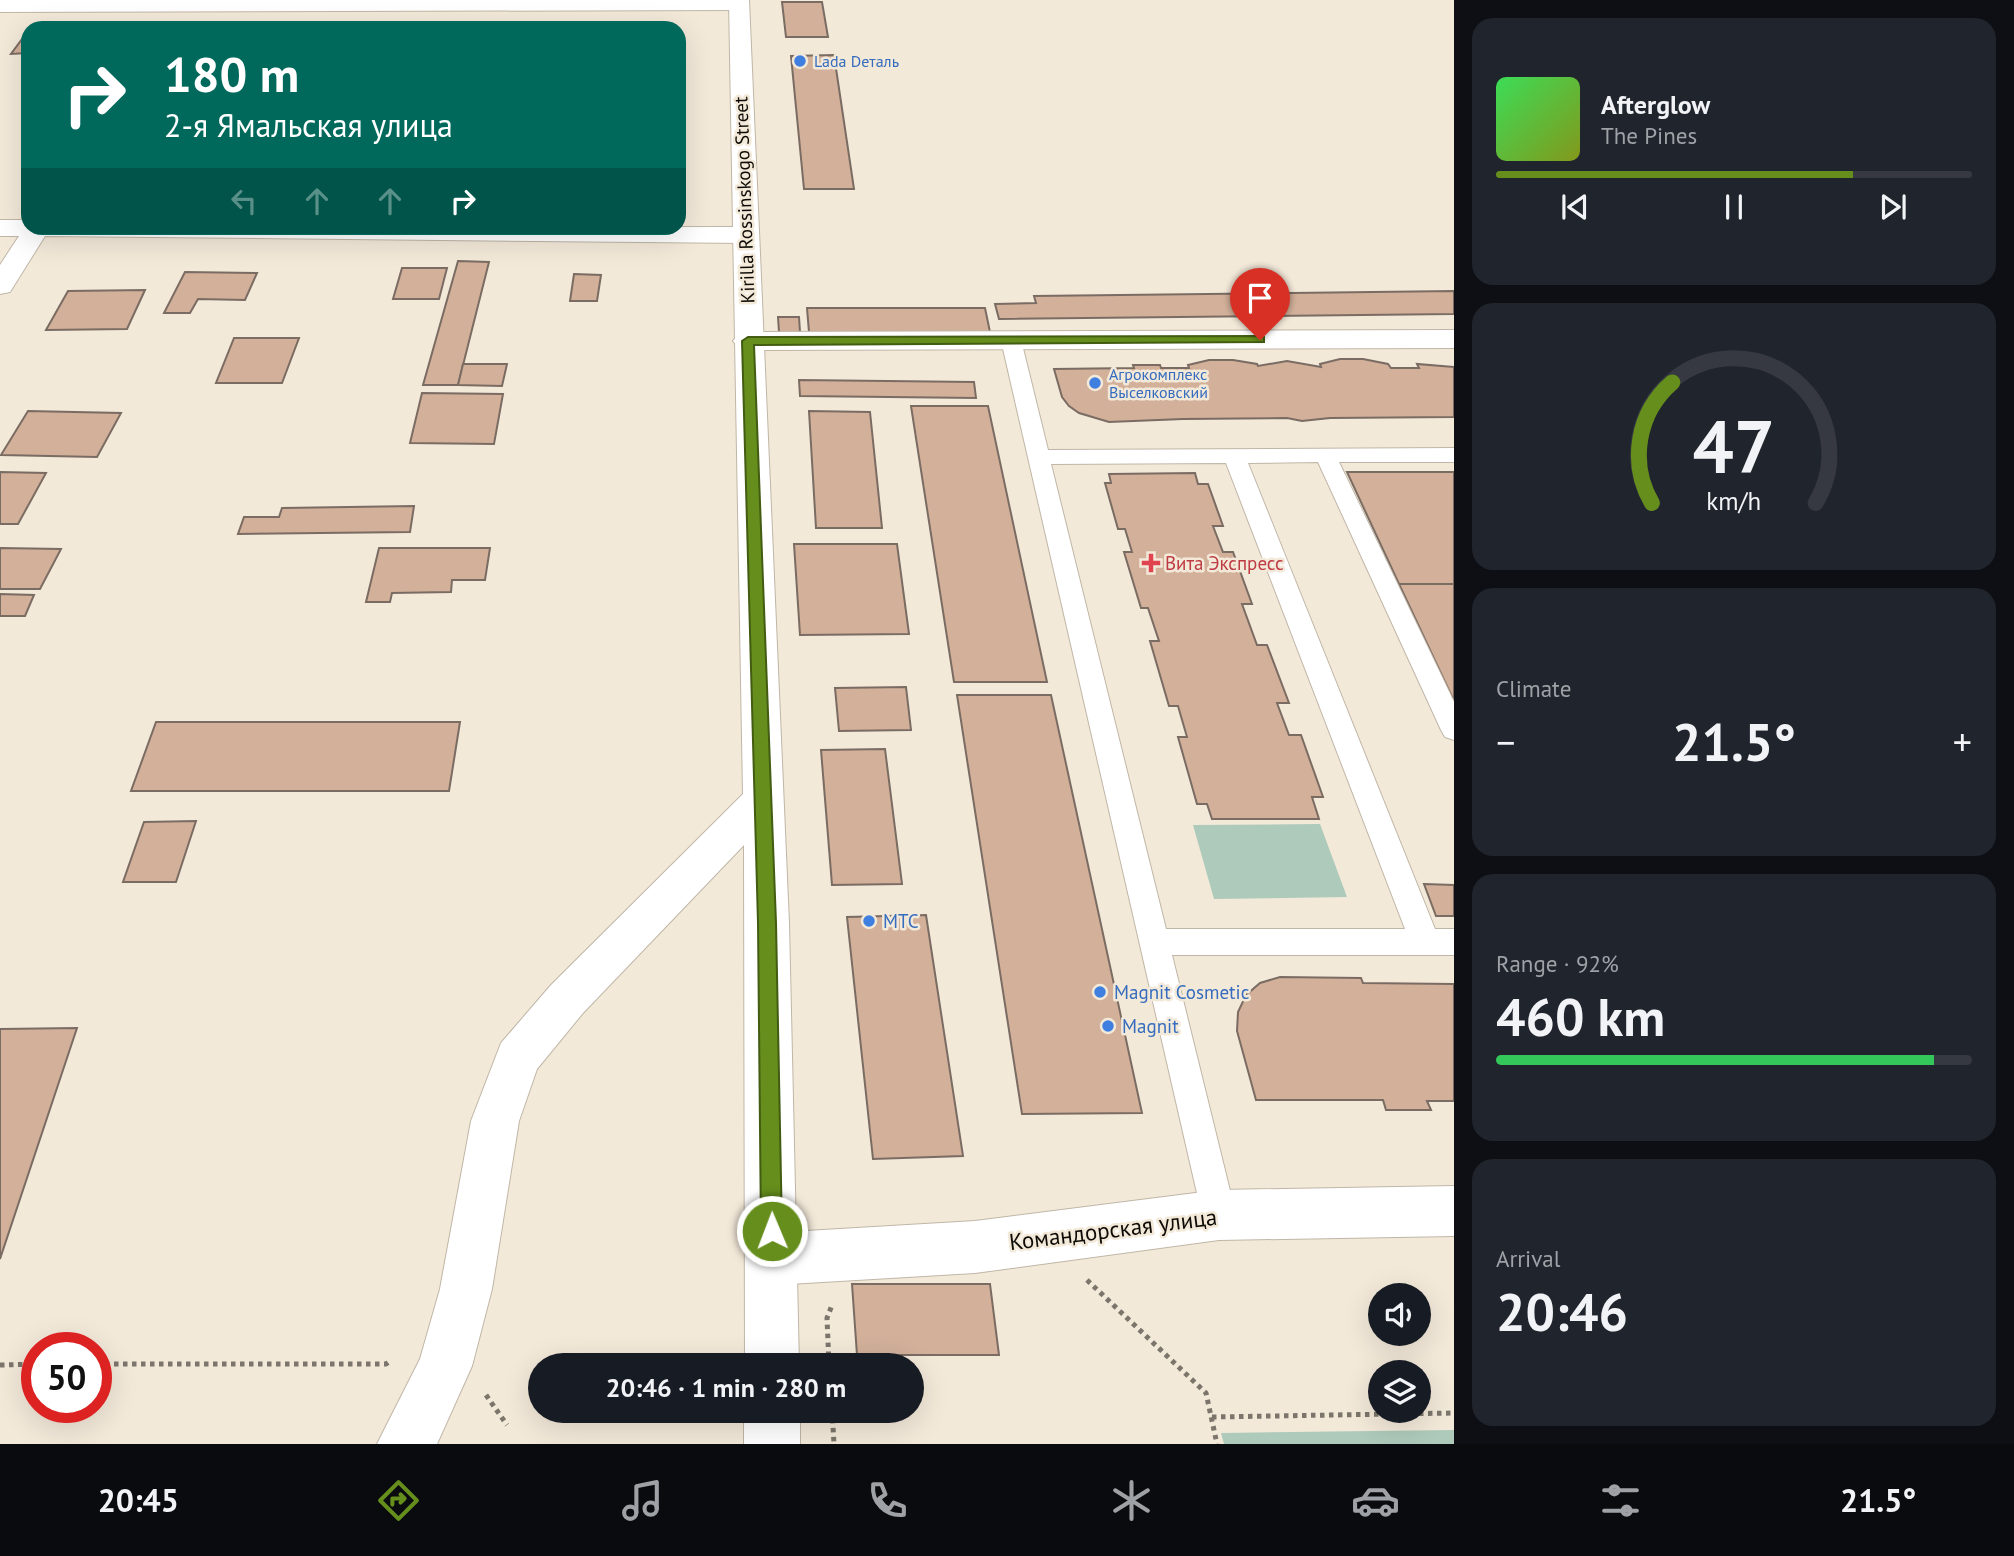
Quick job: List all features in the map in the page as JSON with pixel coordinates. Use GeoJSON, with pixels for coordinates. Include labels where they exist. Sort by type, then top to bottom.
{"type":"FeatureCollection","features":[{"type":"Feature","properties":{"kind":"street"},"geometry":{"type":"LineString","coordinates":[[0,6],[739,2]]}},
{"type":"Feature","properties":{"kind":"street","name":"Kirilla Rossinskogo Street"},"geometry":{"type":"LineString","coordinates":[[739,2],[763,799],[772,1353]]}},
{"type":"Feature","properties":{"kind":"street"},"geometry":{"type":"LineString","coordinates":[[0,228],[21,228]]}},
{"type":"Feature","properties":{"kind":"street"},"geometry":{"type":"LineString","coordinates":[[686,234],[745,235]]}},
{"type":"Feature","properties":{"kind":"street"},"geometry":{"type":"LineString","coordinates":[[0,286],[33,235]]}},
{"type":"Feature","properties":{"kind":"street"},"geometry":{"type":"LineString","coordinates":[[748,341],[1454,339]]}},
{"type":"Feature","properties":{"kind":"street"},"geometry":{"type":"LineString","coordinates":[[405,1444],[411,1438],[445,1366],[466,1289],[495,1121],[518,1058],[567,999],[763,799]]}},
{"type":"Feature","properties":{"kind":"street","name":"Командорская улица"},"geometry":{"type":"LineString","coordinates":[[772,1259],[975,1247],[1219,1215],[1454,1211]]}},
{"type":"Feature","properties":{"kind":"street"},"geometry":{"type":"LineString","coordinates":[[772,1423],[772,1444]]}},
{"type":"Feature","properties":{"kind":"lane"},"geometry":{"type":"LineString","coordinates":[[1011,340],[1219,1215]]}},
{"type":"Feature","properties":{"kind":"lane"},"geometry":{"type":"LineString","coordinates":[[1155,942],[1440,942],[1234,455]]}},
{"type":"Feature","properties":{"kind":"lane"},"geometry":{"type":"LineString","coordinates":[[1325,455],[1454,730]]}},
{"type":"Feature","properties":{"kind":"lane"},"geometry":{"type":"LineString","coordinates":[[1039,457],[1454,455]]}},
{"type":"Feature","properties":{"kind":"path"},"geometry":{"type":"LineString","coordinates":[[1087,1279],[1206,1393],[1217,1444]]}},
{"type":"Feature","properties":{"kind":"path"},"geometry":{"type":"LineString","coordinates":[[112,1364],[386,1364],[397,1356]]}},
{"type":"Feature","properties":{"kind":"path"},"geometry":{"type":"LineString","coordinates":[[0,1364],[21,1364]]}},
{"type":"Feature","properties":{"kind":"path"},"geometry":{"type":"LineString","coordinates":[[1212,1417],[1454,1413]]}},
{"type":"Feature","properties":{"kind":"path"},"geometry":{"type":"LineString","coordinates":[[833,1423],[834,1444]]}},
{"type":"Feature","properties":{"kind":"green space"},"geometry":{"type":"Polygon","coordinates":[[[1320,824],[1347,897],[1214,899],[1193,825],[1320,824]]]}},
{"type":"Feature","properties":{"kind":"green space"},"geometry":{"type":"Polygon","coordinates":[[[1454,1430],[1454,1444],[1224,1444],[1221,1433],[1454,1430]]]}},
{"type":"Feature","properties":{"kind":"building"},"geometry":{"type":"Polygon","coordinates":[[[782,2],[822,2],[828,37],[786,37],[782,2]]]}},
{"type":"Feature","properties":{"kind":"building"},"geometry":{"type":"Polygon","coordinates":[[[21,40],[21,53],[11,54],[21,40]]]}},
{"type":"Feature","properties":{"kind":"building"},"geometry":{"type":"Polygon","coordinates":[[[834,55],[854,189],[804,189],[791,56],[834,55]]]}},
{"type":"Feature","properties":{"kind":"building"},"geometry":{"type":"Polygon","coordinates":[[[458,261],[489,262],[458,385],[423,385],[458,261]]]}},
{"type":"Feature","properties":{"kind":"building"},"geometry":{"type":"Polygon","coordinates":[[[402,268],[447,268],[439,299],[393,299],[402,268]]]}},
{"type":"Feature","properties":{"kind":"building"},"geometry":{"type":"Polygon","coordinates":[[[185,272],[257,273],[245,300],[198,299],[190,313],[164,313],[185,272]]]}},
{"type":"Feature","properties":{"kind":"building"},"geometry":{"type":"Polygon","coordinates":[[[574,274],[601,275],[597,301],[570,301],[574,274]]]}},
{"type":"Feature","properties":{"kind":"building"},"geometry":{"type":"Polygon","coordinates":[[[145,290],[127,329],[46,330],[68,291],[145,290]]]}},
{"type":"Feature","properties":{"kind":"building"},"geometry":{"type":"Polygon","coordinates":[[[1454,291],[1454,314],[999,319],[995,304],[1036,303],[1034,296],[1454,291]]]}},
{"type":"Feature","properties":{"kind":"building"},"geometry":{"type":"Polygon","coordinates":[[[807,308],[985,308],[990,332],[809,332],[807,308]]]}},
{"type":"Feature","properties":{"kind":"building"},"geometry":{"type":"Polygon","coordinates":[[[778,317],[799,317],[800,332],[779,332],[778,317]]]}},
{"type":"Feature","properties":{"kind":"building"},"geometry":{"type":"Polygon","coordinates":[[[234,338],[299,338],[282,383],[216,383],[234,338]]]}},
{"type":"Feature","properties":{"kind":"building"},"geometry":{"type":"Polygon","coordinates":[[[1340,359],[1363,359],[1388,364],[1391,368],[1419,368],[1417,364],[1454,367],[1454,417],[1109,422],[1079,413],[1069,406],[1062,397],[1054,369],[1134,368],[1133,365],[1189,368],[1188,365],[1209,360],[1233,360],[1258,366],[1287,361],[1321,367],[1320,364],[1340,359]]]}},
{"type":"Feature","properties":{"kind":"building"},"geometry":{"type":"Polygon","coordinates":[[[463,364],[507,364],[502,386],[458,385],[463,364]]]}},
{"type":"Feature","properties":{"kind":"building"},"geometry":{"type":"Polygon","coordinates":[[[799,380],[974,382],[976,398],[800,396],[799,380]]]}},
{"type":"Feature","properties":{"kind":"building"},"geometry":{"type":"Polygon","coordinates":[[[422,393],[503,394],[494,444],[410,443],[422,393]]]}},
{"type":"Feature","properties":{"kind":"building"},"geometry":{"type":"Polygon","coordinates":[[[911,406],[988,406],[1047,682],[954,682],[911,406]]]}},
{"type":"Feature","properties":{"kind":"building"},"geometry":{"type":"Polygon","coordinates":[[[28,411],[121,413],[97,457],[1,455],[28,411]]]}},
{"type":"Feature","properties":{"kind":"building"},"geometry":{"type":"Polygon","coordinates":[[[809,411],[870,412],[882,528],[816,528],[809,411]]]}},
{"type":"Feature","properties":{"kind":"building"},"geometry":{"type":"Polygon","coordinates":[[[0,472],[46,473],[18,524],[0,524],[0,472]]]}},
{"type":"Feature","properties":{"kind":"building"},"geometry":{"type":"Polygon","coordinates":[[[1347,472],[1454,472],[1454,584],[1399,584],[1347,472]]]}},
{"type":"Feature","properties":{"kind":"building"},"geometry":{"type":"Polygon","coordinates":[[[1195,473],[1198,484],[1208,484],[1223,526],[1213,526],[1223,552],[1233,552],[1252,604],[1242,604],[1257,645],[1267,645],[1289,703],[1277,703],[1289,735],[1301,735],[1323,797],[1312,797],[1319,819],[1212,819],[1207,804],[1197,804],[1178,737],[1187,737],[1178,706],[1169,706],[1150,641],[1159,641],[1148,608],[1141,608],[1124,552],[1132,552],[1125,529],[1118,529],[1105,483],[1111,483],[1109,474],[1195,473]]]}},
{"type":"Feature","properties":{"kind":"building"},"geometry":{"type":"Polygon","coordinates":[[[414,506],[410,532],[238,534],[244,517],[279,517],[282,508],[414,506]]]}},
{"type":"Feature","properties":{"kind":"building"},"geometry":{"type":"Polygon","coordinates":[[[794,544],[897,544],[909,634],[800,635],[794,544]]]}},
{"type":"Feature","properties":{"kind":"building"},"geometry":{"type":"Polygon","coordinates":[[[0,548],[61,549],[40,589],[0,589],[0,548]]]}},
{"type":"Feature","properties":{"kind":"building"},"geometry":{"type":"Polygon","coordinates":[[[379,548],[490,548],[485,580],[452,580],[451,592],[392,593],[390,602],[366,602],[379,548]]]}},
{"type":"Feature","properties":{"kind":"building"},"geometry":{"type":"Polygon","coordinates":[[[1399,584],[1454,584],[1454,701],[1399,584]]]}},
{"type":"Feature","properties":{"kind":"building"},"geometry":{"type":"Polygon","coordinates":[[[0,594],[34,595],[25,616],[0,616],[0,594]]]}},
{"type":"Feature","properties":{"kind":"building"},"geometry":{"type":"Polygon","coordinates":[[[906,687],[911,730],[839,731],[835,688],[906,687]]]}},
{"type":"Feature","properties":{"kind":"building"},"geometry":{"type":"Polygon","coordinates":[[[957,695],[1051,695],[1142,1113],[1022,1114],[957,695]]]}},
{"type":"Feature","properties":{"kind":"building"},"geometry":{"type":"Polygon","coordinates":[[[156,722],[460,722],[449,791],[131,791],[156,722]]]}},
{"type":"Feature","properties":{"kind":"building"},"geometry":{"type":"Polygon","coordinates":[[[885,749],[902,884],[832,885],[821,750],[885,749]]]}},
{"type":"Feature","properties":{"kind":"building"},"geometry":{"type":"Polygon","coordinates":[[[196,821],[176,882],[123,882],[144,822],[196,821]]]}},
{"type":"Feature","properties":{"kind":"building"},"geometry":{"type":"Polygon","coordinates":[[[1424,884],[1454,885],[1454,916],[1436,916],[1424,884]]]}},
{"type":"Feature","properties":{"kind":"building"},"geometry":{"type":"Polygon","coordinates":[[[926,915],[963,1156],[873,1159],[847,917],[926,915]]]}},
{"type":"Feature","properties":{"kind":"building"},"geometry":{"type":"Polygon","coordinates":[[[1280,977],[1361,978],[1363,983],[1454,984],[1454,1101],[1427,1101],[1431,1110],[1386,1110],[1383,1100],[1256,1100],[1237,1031],[1238,1012],[1246,995],[1260,983],[1280,977]]]}},
{"type":"Feature","properties":{"kind":"building"},"geometry":{"type":"Polygon","coordinates":[[[77,1028],[0,1259],[0,1029],[77,1028]]]}},
{"type":"Feature","properties":{"kind":"building"},"geometry":{"type":"Polygon","coordinates":[[[852,1284],[990,1284],[999,1355],[857,1353],[852,1284]]]}},
{"type":"Feature","properties":{"kind":"place","name":"Lada Dеталь"},"geometry":{"type":"Point","coordinates":[800,61]}},
{"type":"Feature","properties":{"kind":"place","name":"Агрокомплекс Выселковский"},"geometry":{"type":"Point","coordinates":[1095,383]}},
{"type":"Feature","properties":{"kind":"place","name":"Вита Экспресс"},"geometry":{"type":"Point","coordinates":[1151,563]}},
{"type":"Feature","properties":{"kind":"place","name":"МТС"},"geometry":{"type":"Point","coordinates":[869,921]}},
{"type":"Feature","properties":{"kind":"place","name":"Magnit Cosmetic"},"geometry":{"type":"Point","coordinates":[1100,992]}},
{"type":"Feature","properties":{"kind":"place","name":"Magnit"},"geometry":{"type":"Point","coordinates":[1108,1026]}},
{"type":"Feature","properties":{"kind":"route"},"geometry":{"type":"LineString","coordinates":[[772,1231],[767,923],[748,341],[1260,340]]}}]}
